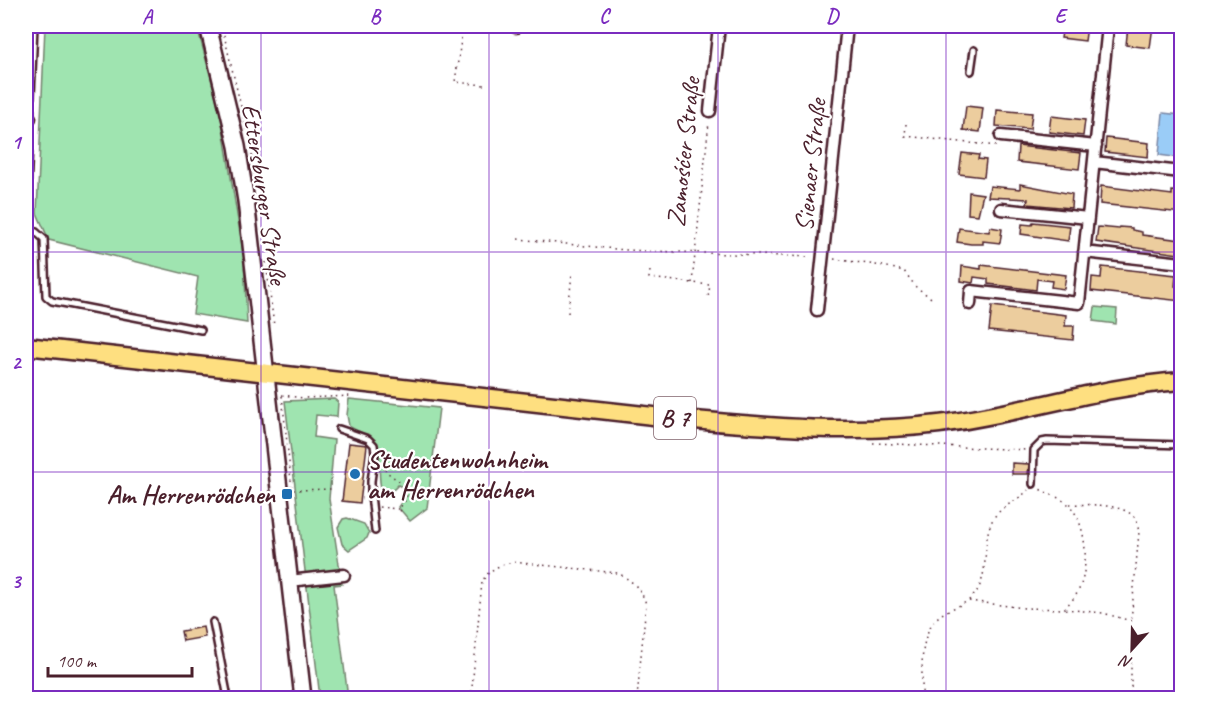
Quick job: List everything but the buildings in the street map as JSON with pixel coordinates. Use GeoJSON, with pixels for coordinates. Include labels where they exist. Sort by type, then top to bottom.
{"type":"FeatureCollection","features":[{"type":"Feature","properties":{"kind":"main road","name":"B 7"},"geometry":{"type":"LineString","coordinates":[[26,346],[682,419],[838,430],[906,428],[941,424],[1100,393],[1182,381]]}},
{"type":"Feature","properties":{"kind":"street","name":"Ettersburger Straße"},"geometry":{"type":"LineString","coordinates":[[208,26],[225,90],[244,190],[303,699]]}},
{"type":"Feature","properties":{"kind":"street","name":"Zamośćer Straße"},"geometry":{"type":"LineString","coordinates":[[710,111],[719,26]]}},
{"type":"Feature","properties":{"kind":"street","name":"Sienaer Straße"},"geometry":{"type":"LineString","coordinates":[[817,310],[847,26]]}},
{"type":"Feature","properties":{"kind":"street"},"geometry":{"type":"LineString","coordinates":[[970,304],[971,291],[1079,303],[1108,26]]}},
{"type":"Feature","properties":{"kind":"street"},"geometry":{"type":"LineString","coordinates":[[1001,136],[1096,146]]}},
{"type":"Feature","properties":{"kind":"street"},"geometry":{"type":"LineString","coordinates":[[1094,162],[1181,172]]}},
{"type":"Feature","properties":{"kind":"street"},"geometry":{"type":"LineString","coordinates":[[1001,208],[1088,218]]}},
{"type":"Feature","properties":{"kind":"street"},"geometry":{"type":"LineString","coordinates":[[1084,252],[1182,263]]}},
{"type":"Feature","properties":{"kind":"street"},"geometry":{"type":"LineString","coordinates":[[289,581],[344,575]]}},
{"type":"Feature","properties":{"kind":"lane"},"geometry":{"type":"LineString","coordinates":[[26,215],[28,118],[34,26]]}},
{"type":"Feature","properties":{"kind":"lane"},"geometry":{"type":"LineString","coordinates":[[971,71],[974,50]]}},
{"type":"Feature","properties":{"kind":"lane"},"geometry":{"type":"LineString","coordinates":[[26,227],[44,239],[46,296],[52,301],[201,330]]}},
{"type":"Feature","properties":{"kind":"lane"},"geometry":{"type":"LineString","coordinates":[[339,429],[368,439],[374,445],[371,481],[375,531]]}},
{"type":"Feature","properties":{"kind":"lane"},"geometry":{"type":"LineString","coordinates":[[1033,484],[1034,450],[1042,442],[1055,440],[1182,445]]}},
{"type":"Feature","properties":{"kind":"lane"},"geometry":{"type":"LineString","coordinates":[[213,622],[228,699]]}},
{"type":"Feature","properties":{"kind":"path"},"geometry":{"type":"LineString","coordinates":[[463,26],[455,82],[484,85]]}},
{"type":"Feature","properties":{"kind":"path","name":"Zamośćer Straße"},"geometry":{"type":"LineString","coordinates":[[692,283],[710,111]]}},
{"type":"Feature","properties":{"kind":"path"},"geometry":{"type":"LineString","coordinates":[[906,124],[905,136],[1000,146],[1001,136]]}},
{"type":"Feature","properties":{"kind":"path"},"geometry":{"type":"LineString","coordinates":[[518,239],[625,250],[822,258],[883,266],[904,271],[916,287],[934,300]]}},
{"type":"Feature","properties":{"kind":"path"},"geometry":{"type":"LineString","coordinates":[[650,271],[649,278],[710,285],[708,298]]}},
{"type":"Feature","properties":{"kind":"path"},"geometry":{"type":"LineString","coordinates":[[568,313],[572,273]]}},
{"type":"Feature","properties":{"kind":"path"},"geometry":{"type":"LineString","coordinates":[[267,396],[289,395]]}},
{"type":"Feature","properties":{"kind":"path"},"geometry":{"type":"LineString","coordinates":[[375,453],[388,473],[405,486],[407,498],[399,509]]}},
{"type":"Feature","properties":{"kind":"path"},"geometry":{"type":"LineString","coordinates":[[922,699],[924,643],[928,629],[935,618],[969,601],[977,592],[982,582],[989,530],[994,517],[1004,507],[1023,496],[1033,484],[1050,496],[1069,504],[1106,506],[1125,510],[1135,518],[1139,532],[1131,621],[1131,699]]}},
{"type":"Feature","properties":{"kind":"path"},"geometry":{"type":"LineString","coordinates":[[292,490],[333,489]]}},
{"type":"Feature","properties":{"kind":"path"},"geometry":{"type":"LineString","coordinates":[[1064,609],[1077,595],[1083,577],[1085,541],[1081,521],[1069,504]]}},
{"type":"Feature","properties":{"kind":"path"},"geometry":{"type":"LineString","coordinates":[[372,506],[399,509],[403,514]]}},
{"type":"Feature","properties":{"kind":"path"},"geometry":{"type":"LineString","coordinates":[[471,699],[482,582],[487,573],[500,565],[513,562],[618,573],[631,580],[642,592],[646,604],[637,699]]}},
{"type":"Feature","properties":{"kind":"path"},"geometry":{"type":"LineString","coordinates":[[969,601],[1024,608],[1103,613],[1131,621]]}},
{"type":"Feature","properties":{"kind":"shaded area"},"geometry":{"type":"Polygon","coordinates":[[[26,26],[29,26],[26,138],[26,26]]]}},
{"type":"Feature","properties":{"kind":"green space"},"geometry":{"type":"Polygon","coordinates":[[[45,26],[197,26],[221,116],[244,258],[247,323],[193,314],[198,277],[49,240],[37,213],[45,26]]]}},
{"type":"Feature","properties":{"kind":"green space"},"geometry":{"type":"Polygon","coordinates":[[[1095,307],[1117,309],[1116,324],[1093,321],[1095,307]]]}},
{"type":"Feature","properties":{"kind":"green space"},"geometry":{"type":"Polygon","coordinates":[[[334,399],[338,402],[337,417],[316,415],[314,437],[334,440],[329,499],[342,584],[334,585],[348,698],[320,698],[285,401],[334,399]]]}},
{"type":"Feature","properties":{"kind":"green space"},"geometry":{"type":"Polygon","coordinates":[[[349,399],[439,408],[427,508],[410,521],[398,507],[405,497],[404,488],[398,485],[389,492],[382,491],[376,445],[368,436],[349,426],[347,415],[349,399]]]}},
{"type":"Feature","properties":{"kind":"green space"},"geometry":{"type":"Polygon","coordinates":[[[347,518],[364,524],[369,533],[367,538],[349,550],[342,544],[338,527],[343,519],[347,518]]]}},
{"type":"Feature","properties":{"kind":"water"},"geometry":{"type":"Polygon","coordinates":[[[1163,113],[1181,115],[1181,158],[1159,155],[1163,113]]]}},
{"type":"Feature","properties":{"kind":"place","name":"Studentenwohnheim am Herrenrödchen"},"geometry":{"type":"Point","coordinates":[355,474]}},
{"type":"Feature","properties":{"kind":"place","name":"Am Herrenrödchen"},"geometry":{"type":"Point","coordinates":[287,494]}}]}
